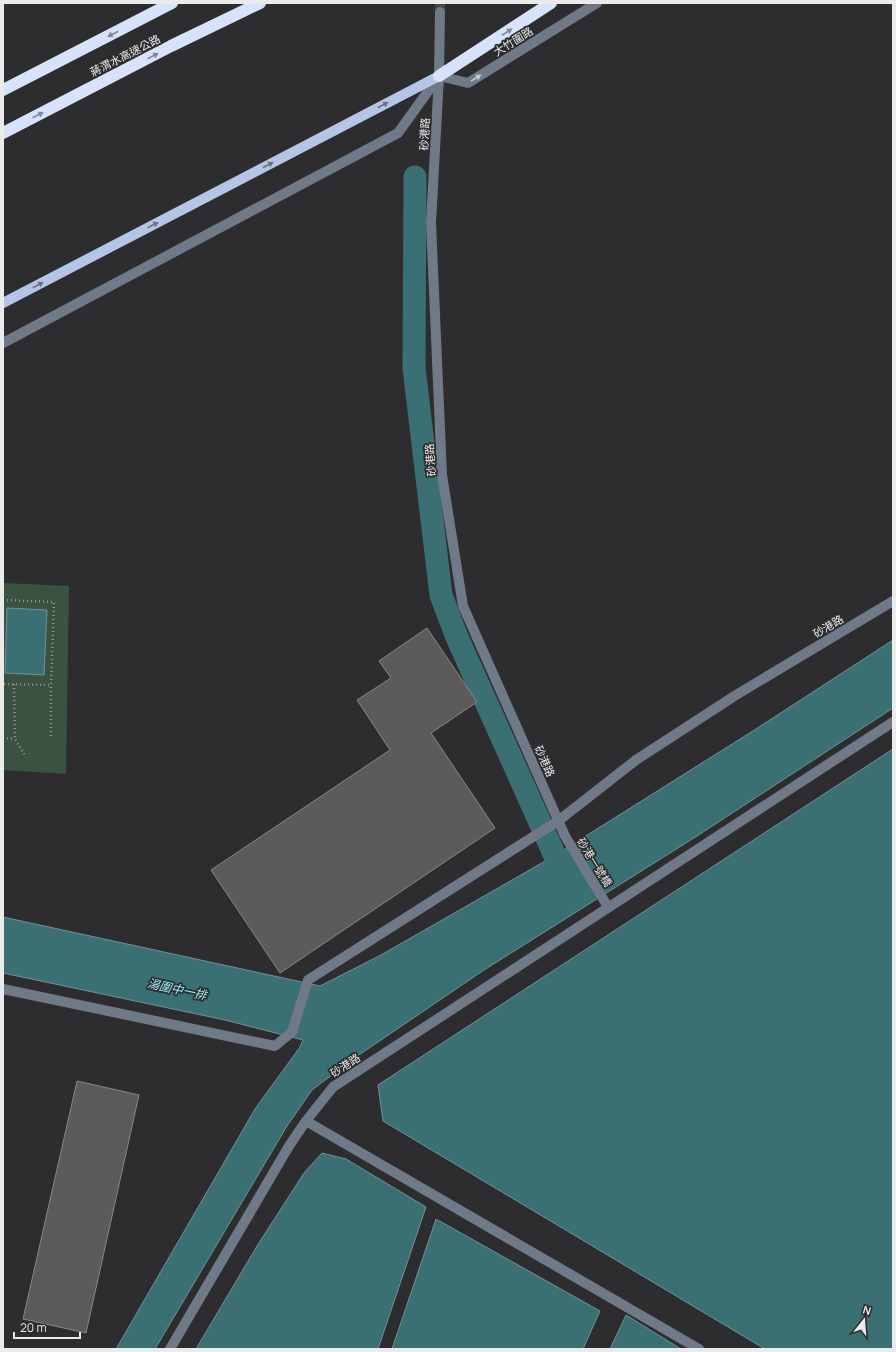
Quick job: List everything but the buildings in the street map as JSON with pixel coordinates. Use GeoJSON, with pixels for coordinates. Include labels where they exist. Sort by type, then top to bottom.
{"type":"FeatureCollection","features":[{"type":"Feature","properties":{"kind":"highway"},"geometry":{"type":"LineString","coordinates":[[3,90],[172,3]]}},
{"type":"Feature","properties":{"kind":"highway","name":"蔣渭水高速公路"},"geometry":{"type":"LineString","coordinates":[[3,133],[171,46],[260,3]]}},
{"type":"Feature","properties":{"kind":"highway"},"geometry":{"type":"LineString","coordinates":[[439,76],[551,3]]}},
{"type":"Feature","properties":{"kind":"main road"},"geometry":{"type":"LineString","coordinates":[[3,303],[439,76]]}},
{"type":"Feature","properties":{"kind":"street","name":"大竹圍路"},"geometry":{"type":"LineString","coordinates":[[439,76],[468,83],[597,3]]}},
{"type":"Feature","properties":{"kind":"street","name":"砂港路"},"geometry":{"type":"LineString","coordinates":[[440,12],[439,76],[431,223],[442,475],[463,606],[565,836]]}},
{"type":"Feature","properties":{"kind":"street"},"geometry":{"type":"LineString","coordinates":[[3,343],[398,133],[439,76]]}},
{"type":"Feature","properties":{"kind":"street","name":"砂港路"},"geometry":{"type":"LineString","coordinates":[[558,821],[636,760],[736,695],[893,601]]}},
{"type":"Feature","properties":{"kind":"street","name":"砂港路"},"geometry":{"type":"LineString","coordinates":[[170,1349],[289,1146],[332,1087],[607,903],[893,722]]}},
{"type":"Feature","properties":{"kind":"street"},"geometry":{"type":"LineString","coordinates":[[3,988],[276,1046],[292,1032],[308,980],[558,821]]}},
{"type":"Feature","properties":{"kind":"street","name":"砂港一號橋"},"geometry":{"type":"LineString","coordinates":[[565,836],[607,903]]}},
{"type":"Feature","properties":{"kind":"street"},"geometry":{"type":"LineString","coordinates":[[306,1121],[699,1349]]}},
{"type":"Feature","properties":{"kind":"path"},"geometry":{"type":"LineString","coordinates":[[3,600],[54,602],[51,736]]}},
{"type":"Feature","properties":{"kind":"path"},"geometry":{"type":"LineString","coordinates":[[3,684],[51,685]]}},
{"type":"Feature","properties":{"kind":"path"},"geometry":{"type":"LineString","coordinates":[[14,684],[15,739],[25,755]]}},
{"type":"Feature","properties":{"kind":"path"},"geometry":{"type":"LineString","coordinates":[[3,738],[15,739]]}},
{"type":"Feature","properties":{"kind":"green space"},"geometry":{"type":"Polygon","coordinates":[[[3,583],[69,586],[66,774],[3,770],[3,583]]]}},
{"type":"Feature","properties":{"kind":"water"},"geometry":{"type":"Polygon","coordinates":[[[7,608],[47,610],[44,675],[5,673],[7,608]]]}},
{"type":"Feature","properties":{"kind":"water","name":"湯圍中一排"},"geometry":{"type":"Polygon","coordinates":[[[893,640],[893,708],[697,836],[484,970],[353,1059],[312,1090],[287,1126],[155,1349],[116,1349],[255,1109],[300,1047],[303,1040],[225,1020],[3,973],[3,917],[320,986],[381,955],[554,856],[756,729],[893,640]]]}},
{"type":"Feature","properties":{"kind":"water"},"geometry":{"type":"Polygon","coordinates":[[[893,749],[893,1349],[765,1349],[383,1121],[378,1085],[893,749]]]}},
{"type":"Feature","properties":{"kind":"water"},"geometry":{"type":"Polygon","coordinates":[[[322,1153],[346,1159],[426,1207],[378,1349],[196,1349],[257,1246],[304,1173],[322,1153]]]}},
{"type":"Feature","properties":{"kind":"water"},"geometry":{"type":"Polygon","coordinates":[[[436,1219],[600,1311],[583,1349],[392,1349],[436,1219]]]}},
{"type":"Feature","properties":{"kind":"water"},"geometry":{"type":"Polygon","coordinates":[[[626,1315],[681,1349],[610,1349],[626,1315]]]}},
{"type":"Feature","properties":{"kind":"waterway"},"geometry":{"type":"LineString","coordinates":[[415,177],[414,368],[441,595],[456,635],[564,876]]}},
{"type":"Feature","properties":{"kind":"tunnel"},"geometry":{"type":"LineString","coordinates":[[440,3],[440,12]]}}]}
